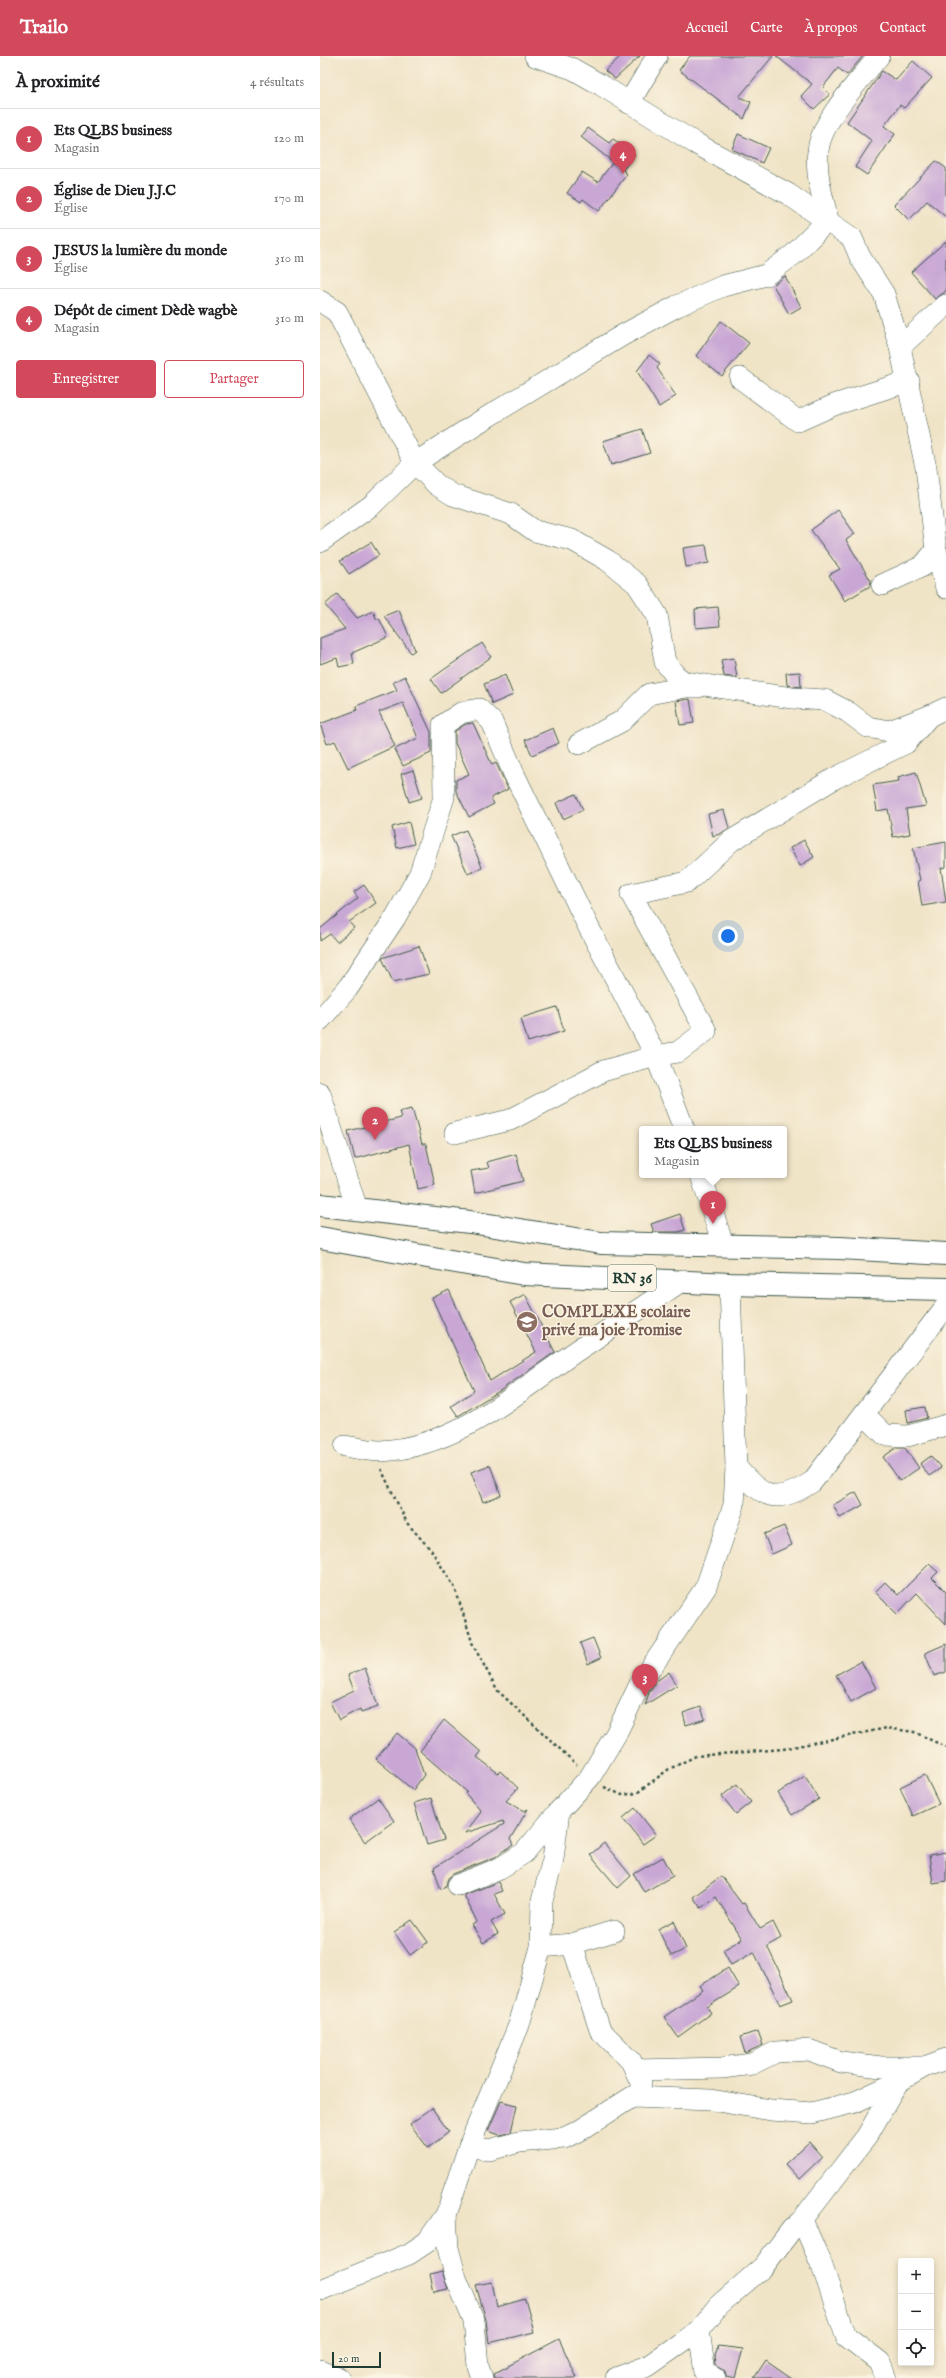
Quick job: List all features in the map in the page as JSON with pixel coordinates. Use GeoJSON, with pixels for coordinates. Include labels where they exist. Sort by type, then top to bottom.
{"type":"FeatureCollection","features":[{"type":"Feature","properties":{"kind":"main road","name":"RN 36"},"geometry":{"type":"LineString","coordinates":[[320,1205],[470,1222],[601,1243],[723,1245],[946,1254]]}},
{"type":"Feature","properties":{"kind":"main road","name":"RN 36"},"geometry":{"type":"LineString","coordinates":[[320,1238],[524,1274],[683,1280],[730,1284],[946,1289]]}},
{"type":"Feature","properties":{"kind":"street"},"geometry":{"type":"LineString","coordinates":[[535,56],[566,63],[695,143],[788,194],[828,220],[852,238],[860,257],[884,294],[900,347],[926,468],[936,550],[946,588]]}},
{"type":"Feature","properties":{"kind":"street"},"geometry":{"type":"LineString","coordinates":[[630,103],[657,56]]}},
{"type":"Feature","properties":{"kind":"street"},"geometry":{"type":"LineString","coordinates":[[828,220],[820,183],[818,150],[827,127],[842,102],[879,56]]}},
{"type":"Feature","properties":{"kind":"street"},"geometry":{"type":"LineString","coordinates":[[320,542],[372,505],[415,464],[480,422],[623,335],[723,286],[766,275],[793,255],[828,220]]}},
{"type":"Feature","properties":{"kind":"street"},"geometry":{"type":"LineString","coordinates":[[320,301],[337,312],[415,464],[437,485],[453,495],[511,514],[535,531],[572,540],[607,560],[637,584],[657,614],[665,662],[675,675],[684,682],[792,698],[825,700],[848,712],[868,727],[889,731],[938,712]]}},
{"type":"Feature","properties":{"kind":"street"},"geometry":{"type":"LineString","coordinates":[[900,347],[942,316]]}},
{"type":"Feature","properties":{"kind":"street"},"geometry":{"type":"LineString","coordinates":[[740,378],[798,421],[834,405],[908,381]]}},
{"type":"Feature","properties":{"kind":"street"},"geometry":{"type":"LineString","coordinates":[[882,585],[923,566],[936,550]]}},
{"type":"Feature","properties":{"kind":"street"},"geometry":{"type":"LineString","coordinates":[[579,744],[622,721],[649,694],[686,687],[735,689]]}},
{"type":"Feature","properties":{"kind":"street"},"geometry":{"type":"LineString","coordinates":[[320,1020],[348,988],[395,918],[420,873],[444,797],[443,725],[462,713],[479,709],[492,722],[514,774],[589,928],[656,1056],[683,1126]]}},
{"type":"Feature","properties":{"kind":"street"},"geometry":{"type":"LineString","coordinates":[[455,1133],[510,1120],[603,1071],[656,1056],[678,1052],[706,1031],[631,894],[687,882],[731,841],[835,778],[906,743],[938,712]]}},
{"type":"Feature","properties":{"kind":"street"},"geometry":{"type":"LineString","coordinates":[[320,1093],[357,1209]]}},
{"type":"Feature","properties":{"kind":"street"},"geometry":{"type":"LineString","coordinates":[[702,1178],[723,1245]]}},
{"type":"Feature","properties":{"kind":"street"},"geometry":{"type":"LineString","coordinates":[[345,1446],[379,1451],[421,1443],[461,1429],[537,1382],[574,1353],[683,1280]]}},
{"type":"Feature","properties":{"kind":"street"},"geometry":{"type":"LineString","coordinates":[[458,1885],[500,1868],[524,1853],[590,1777],[616,1734],[640,1684],[706,1587],[734,1505],[736,1467],[730,1284]]}},
{"type":"Feature","properties":{"kind":"street"},"geometry":{"type":"LineString","coordinates":[[736,1467],[756,1488],[774,1496],[792,1495],[812,1482],[864,1415],[904,1359],[946,1306]]}},
{"type":"Feature","properties":{"kind":"street"},"geometry":{"type":"LineString","coordinates":[[864,1415],[886,1434],[908,1436],[946,1425]]}},
{"type":"Feature","properties":{"kind":"street"},"geometry":{"type":"LineString","coordinates":[[320,2290],[409,2254],[426,2242],[446,2216],[469,2146],[519,2025],[541,1947],[542,1901],[553,1859],[559,1811]]}},
{"type":"Feature","properties":{"kind":"street"},"geometry":{"type":"LineString","coordinates":[[541,1947],[572,1944],[614,1930]]}},
{"type":"Feature","properties":{"kind":"street"},"geometry":{"type":"LineString","coordinates":[[572,1944],[600,2030],[630,2061],[636,2070],[642,2084],[639,2098]]}},
{"type":"Feature","properties":{"kind":"street"},"geometry":{"type":"LineString","coordinates":[[636,2070],[722,2068],[752,2064],[776,2052],[809,2050],[841,2062],[881,2067],[924,2067]]}},
{"type":"Feature","properties":{"kind":"street"},"geometry":{"type":"LineString","coordinates":[[469,2146],[489,2150],[519,2142],[564,2138],[579,2131],[632,2097],[711,2100],[771,2110],[812,2113],[855,2102],[898,2082],[924,2067],[946,2059]]}},
{"type":"Feature","properties":{"kind":"street"},"geometry":{"type":"LineString","coordinates":[[616,2378],[648,2366],[699,2330],[718,2306],[764,2267],[792,2229],[802,2220],[867,2136],[898,2082]]}},
{"type":"Feature","properties":{"kind":"street"},"geometry":{"type":"LineString","coordinates":[[446,2216],[448,2248],[456,2278],[474,2321],[478,2366],[482,2378]]}},
{"type":"Feature","properties":{"kind":"street"},"geometry":{"type":"LineString","coordinates":[[802,2220],[822,2266],[846,2336],[880,2362],[886,2378]]}},
{"type":"Feature","properties":{"kind":"street"},"geometry":{"type":"LineString","coordinates":[[699,2330],[705,2373],[715,2378]]}},
{"type":"Feature","properties":{"kind":"street"},"geometry":{"type":"LineString","coordinates":[[320,2370],[339,2378]]}},
{"type":"Feature","properties":{"kind":"path"},"geometry":{"type":"LineString","coordinates":[[379,1451],[382,1470],[407,1523],[431,1550],[455,1588],[473,1645],[498,1691],[590,1777],[608,1789],[622,1795],[636,1793],[669,1769],[696,1756],[783,1749],[887,1728],[914,1732],[946,1747]]}},
{"type":"Feature","properties":{"kind":"building"},"geometry":{"type":"Polygon","coordinates":[[[621,56],[640,56],[615,79],[605,71],[621,56]]]}},
{"type":"Feature","properties":{"kind":"building"},"geometry":{"type":"Polygon","coordinates":[[[690,56],[773,56],[739,97],[751,102],[744,119],[679,70],[690,56]]]}},
{"type":"Feature","properties":{"kind":"building"},"geometry":{"type":"Polygon","coordinates":[[[776,56],[863,56],[847,75],[838,68],[823,87],[830,94],[814,109],[801,96],[812,84],[776,56]]]}},
{"type":"Feature","properties":{"kind":"building"},"geometry":{"type":"Polygon","coordinates":[[[913,61],[932,78],[904,108],[900,105],[884,126],[895,134],[867,175],[855,167],[872,141],[847,122],[882,71],[896,80],[913,61]]]}},
{"type":"Feature","properties":{"kind":"building"},"geometry":{"type":"Polygon","coordinates":[[[588,128],[609,143],[613,139],[635,154],[623,170],[627,174],[599,211],[583,199],[581,202],[567,193],[582,172],[598,182],[613,162],[581,137],[588,128]]]}},
{"type":"Feature","properties":{"kind":"building"},"geometry":{"type":"Polygon","coordinates":[[[738,134],[769,148],[762,163],[732,149],[738,134]]]}},
{"type":"Feature","properties":{"kind":"building"},"geometry":{"type":"Polygon","coordinates":[[[936,161],[946,168],[946,217],[927,201],[909,220],[894,205],[936,161]]]}},
{"type":"Feature","properties":{"kind":"building"},"geometry":{"type":"Polygon","coordinates":[[[946,241],[946,291],[935,299],[911,272],[946,241]]]}},
{"type":"Feature","properties":{"kind":"building"},"geometry":{"type":"Polygon","coordinates":[[[785,276],[801,307],[789,314],[773,285],[785,276]]]}},
{"type":"Feature","properties":{"kind":"building"},"geometry":{"type":"Polygon","coordinates":[[[721,321],[749,343],[722,376],[696,356],[721,321]]]}},
{"type":"Feature","properties":{"kind":"building"},"geometry":{"type":"Polygon","coordinates":[[[649,355],[660,364],[657,368],[676,396],[659,407],[637,371],[649,355]]]}},
{"type":"Feature","properties":{"kind":"building"},"geometry":{"type":"Polygon","coordinates":[[[642,429],[650,453],[611,465],[603,441],[642,429]]]}},
{"type":"Feature","properties":{"kind":"building"},"geometry":{"type":"Polygon","coordinates":[[[838,510],[855,534],[846,540],[871,581],[870,586],[845,601],[829,575],[840,569],[811,530],[838,510]]]}},
{"type":"Feature","properties":{"kind":"building"},"geometry":{"type":"Polygon","coordinates":[[[371,542],[379,555],[349,574],[340,561],[371,542]]]}},
{"type":"Feature","properties":{"kind":"building"},"geometry":{"type":"Polygon","coordinates":[[[706,545],[709,563],[686,567],[683,548],[706,545]]]}},
{"type":"Feature","properties":{"kind":"building"},"geometry":{"type":"Polygon","coordinates":[[[337,594],[357,618],[373,611],[377,620],[379,618],[388,637],[352,653],[354,664],[339,667],[337,658],[320,664],[320,638],[345,629],[325,605],[337,594]]]}},
{"type":"Feature","properties":{"kind":"building"},"geometry":{"type":"Polygon","coordinates":[[[718,607],[720,626],[696,628],[695,609],[718,607]]]}},
{"type":"Feature","properties":{"kind":"building"},"geometry":{"type":"Polygon","coordinates":[[[399,610],[415,650],[411,653],[384,616],[399,610]]]}},
{"type":"Feature","properties":{"kind":"building"},"geometry":{"type":"Polygon","coordinates":[[[482,643],[491,657],[441,693],[431,679],[482,643]]]}},
{"type":"Feature","properties":{"kind":"building"},"geometry":{"type":"Polygon","coordinates":[[[734,658],[737,678],[724,676],[721,660],[734,658]]]}},
{"type":"Feature","properties":{"kind":"building"},"geometry":{"type":"Polygon","coordinates":[[[800,672],[801,687],[787,685],[786,673],[800,672]]]}},
{"type":"Feature","properties":{"kind":"building"},"geometry":{"type":"Polygon","coordinates":[[[505,675],[513,695],[492,704],[484,684],[505,675]]]}},
{"type":"Feature","properties":{"kind":"building"},"geometry":{"type":"Polygon","coordinates":[[[405,676],[431,732],[431,753],[403,766],[395,749],[418,738],[403,703],[379,712],[395,746],[348,768],[335,741],[327,744],[320,724],[357,710],[356,706],[397,690],[393,682],[405,676]]]}},
{"type":"Feature","properties":{"kind":"building"},"geometry":{"type":"Polygon","coordinates":[[[690,699],[694,723],[680,725],[676,701],[690,699]]]}},
{"type":"Feature","properties":{"kind":"building"},"geometry":{"type":"Polygon","coordinates":[[[473,723],[492,765],[496,763],[508,789],[491,798],[494,804],[469,817],[456,791],[456,780],[469,774],[455,743],[455,731],[466,724],[473,723]]]}},
{"type":"Feature","properties":{"kind":"building"},"geometry":{"type":"Polygon","coordinates":[[[553,728],[559,743],[532,755],[525,740],[553,728]]]}},
{"type":"Feature","properties":{"kind":"building"},"geometry":{"type":"Polygon","coordinates":[[[413,770],[422,798],[409,802],[401,774],[413,770]]]}},
{"type":"Feature","properties":{"kind":"building"},"geometry":{"type":"Polygon","coordinates":[[[916,772],[926,806],[906,809],[910,834],[893,837],[888,809],[877,811],[873,785],[899,781],[898,777],[916,772]]]}},
{"type":"Feature","properties":{"kind":"building"},"geometry":{"type":"Polygon","coordinates":[[[576,794],[583,810],[563,819],[556,803],[576,794]]]}},
{"type":"Feature","properties":{"kind":"building"},"geometry":{"type":"Polygon","coordinates":[[[724,810],[729,828],[720,834],[713,836],[708,814],[724,810]]]}},
{"type":"Feature","properties":{"kind":"building"},"geometry":{"type":"Polygon","coordinates":[[[409,822],[414,844],[397,848],[392,827],[409,822]]]}},
{"type":"Feature","properties":{"kind":"building"},"geometry":{"type":"Polygon","coordinates":[[[466,830],[482,867],[468,874],[451,836],[466,830]]]}},
{"type":"Feature","properties":{"kind":"building"},"geometry":{"type":"Polygon","coordinates":[[[804,840],[814,857],[800,866],[790,848],[804,840]]]}},
{"type":"Feature","properties":{"kind":"building"},"geometry":{"type":"Polygon","coordinates":[[[946,842],[946,867],[941,868],[946,902],[922,906],[918,881],[920,880],[913,848],[946,842]]]}},
{"type":"Feature","properties":{"kind":"building"},"geometry":{"type":"Polygon","coordinates":[[[364,885],[376,903],[349,922],[354,928],[337,942],[330,934],[320,941],[320,929],[358,898],[354,892],[364,885]]]}},
{"type":"Feature","properties":{"kind":"building"},"geometry":{"type":"Polygon","coordinates":[[[419,946],[429,974],[393,982],[382,958],[419,946]]]}},
{"type":"Feature","properties":{"kind":"building"},"geometry":{"type":"Polygon","coordinates":[[[557,1007],[564,1031],[528,1042],[521,1018],[557,1007]]]}},
{"type":"Feature","properties":{"kind":"building"},"geometry":{"type":"Polygon","coordinates":[[[412,1108],[422,1144],[426,1144],[435,1185],[418,1189],[409,1144],[355,1159],[348,1131],[401,1118],[399,1111],[412,1108]]]}},
{"type":"Feature","properties":{"kind":"building"},"geometry":{"type":"Polygon","coordinates":[[[516,1154],[523,1181],[475,1193],[471,1171],[489,1168],[487,1162],[516,1154]]]}},
{"type":"Feature","properties":{"kind":"building"},"geometry":{"type":"Polygon","coordinates":[[[680,1214],[685,1230],[678,1232],[654,1232],[651,1224],[680,1214]]]}},
{"type":"Feature","properties":{"kind":"building"},"geometry":{"type":"Polygon","coordinates":[[[449,1290],[490,1381],[536,1352],[510,1302],[525,1294],[555,1352],[501,1390],[458,1416],[451,1406],[474,1391],[432,1298],[449,1290]]]}},
{"type":"Feature","properties":{"kind":"building"},"geometry":{"type":"Polygon","coordinates":[[[925,1407],[927,1418],[908,1423],[906,1410],[925,1407]]]}},
{"type":"Feature","properties":{"kind":"building"},"geometry":{"type":"Polygon","coordinates":[[[896,1448],[905,1448],[919,1468],[900,1481],[883,1457],[896,1448]]]}},
{"type":"Feature","properties":{"kind":"building"},"geometry":{"type":"Polygon","coordinates":[[[931,1456],[941,1468],[929,1476],[920,1464],[931,1456]]]}},
{"type":"Feature","properties":{"kind":"building"},"geometry":{"type":"Polygon","coordinates":[[[490,1465],[501,1495],[483,1502],[471,1472],[490,1465]]]}},
{"type":"Feature","properties":{"kind":"building"},"geometry":{"type":"Polygon","coordinates":[[[856,1492],[863,1505],[840,1518],[833,1505],[856,1492]]]}},
{"type":"Feature","properties":{"kind":"building"},"geometry":{"type":"Polygon","coordinates":[[[784,1526],[792,1545],[772,1554],[764,1534],[784,1526]]]}},
{"type":"Feature","properties":{"kind":"building"},"geometry":{"type":"Polygon","coordinates":[[[929,1564],[938,1572],[932,1578],[946,1592],[946,1624],[917,1593],[897,1614],[875,1592],[885,1582],[898,1595],[929,1564]]]}},
{"type":"Feature","properties":{"kind":"building"},"geometry":{"type":"Polygon","coordinates":[[[593,1638],[601,1658],[588,1664],[580,1643],[593,1638]]]}},
{"type":"Feature","properties":{"kind":"building"},"geometry":{"type":"Polygon","coordinates":[[[946,1644],[946,1672],[934,1676],[925,1653],[946,1644]]]}},
{"type":"Feature","properties":{"kind":"building"},"geometry":{"type":"Polygon","coordinates":[[[861,1661],[876,1688],[851,1702],[836,1675],[861,1661]]]}},
{"type":"Feature","properties":{"kind":"building"},"geometry":{"type":"Polygon","coordinates":[[[365,1668],[378,1706],[361,1712],[360,1709],[339,1720],[330,1702],[354,1690],[348,1675],[365,1668]]]}},
{"type":"Feature","properties":{"kind":"building"},"geometry":{"type":"Polygon","coordinates":[[[669,1672],[677,1685],[645,1705],[650,1690],[658,1680],[669,1672]]]}},
{"type":"Feature","properties":{"kind":"building"},"geometry":{"type":"Polygon","coordinates":[[[701,1707],[705,1719],[686,1725],[683,1713],[701,1707]]]}},
{"type":"Feature","properties":{"kind":"building"},"geometry":{"type":"Polygon","coordinates":[[[444,1720],[481,1752],[477,1757],[498,1773],[500,1771],[518,1788],[506,1801],[524,1811],[528,1809],[510,1839],[513,1845],[495,1857],[453,1874],[448,1878],[446,1886],[441,1890],[434,1868],[504,1824],[503,1821],[465,1833],[481,1812],[480,1810],[465,1793],[467,1792],[420,1751],[444,1720]]]}},
{"type":"Feature","properties":{"kind":"building"},"geometry":{"type":"Polygon","coordinates":[[[397,1733],[415,1748],[424,1775],[413,1790],[376,1759],[397,1733]]]}},
{"type":"Feature","properties":{"kind":"building"},"geometry":{"type":"Polygon","coordinates":[[[925,1775],[939,1804],[913,1816],[900,1787],[925,1775]]]}},
{"type":"Feature","properties":{"kind":"building"},"geometry":{"type":"Polygon","coordinates":[[[805,1776],[819,1799],[792,1815],[778,1793],[805,1776]]]}},
{"type":"Feature","properties":{"kind":"building"},"geometry":{"type":"Polygon","coordinates":[[[737,1784],[751,1802],[736,1814],[722,1796],[737,1784]]]}},
{"type":"Feature","properties":{"kind":"building"},"geometry":{"type":"Polygon","coordinates":[[[378,1798],[394,1821],[365,1842],[349,1819],[378,1798]]]}},
{"type":"Feature","properties":{"kind":"building"},"geometry":{"type":"Polygon","coordinates":[[[431,1798],[444,1840],[427,1845],[414,1803],[431,1798]]]}},
{"type":"Feature","properties":{"kind":"building"},"geometry":{"type":"Polygon","coordinates":[[[635,1808],[656,1835],[643,1844],[623,1818],[635,1808]]]}},
{"type":"Feature","properties":{"kind":"building"},"geometry":{"type":"Polygon","coordinates":[[[604,1843],[631,1876],[618,1888],[590,1855],[604,1843]]]}},
{"type":"Feature","properties":{"kind":"building"},"geometry":{"type":"Polygon","coordinates":[[[946,1852],[946,1881],[933,1883],[929,1855],[946,1852]]]}},
{"type":"Feature","properties":{"kind":"building"},"geometry":{"type":"Polygon","coordinates":[[[663,1857],[673,1876],[644,1892],[634,1874],[663,1857]]]}},
{"type":"Feature","properties":{"kind":"building"},"geometry":{"type":"Polygon","coordinates":[[[721,1876],[742,1904],[744,1903],[760,1929],[773,1922],[781,1938],[767,1946],[793,2000],[780,2005],[754,1952],[731,1965],[723,1950],[742,1939],[716,1897],[701,1908],[693,1897],[721,1876]]]}},
{"type":"Feature","properties":{"kind":"building"},"geometry":{"type":"Polygon","coordinates":[[[498,1882],[502,1891],[494,1894],[505,1914],[491,1922],[498,1934],[483,1943],[472,1925],[477,1922],[464,1895],[498,1882]]]}},
{"type":"Feature","properties":{"kind":"building"},"geometry":{"type":"Polygon","coordinates":[[[412,1920],[428,1942],[410,1955],[394,1932],[412,1920]]]}},
{"type":"Feature","properties":{"kind":"building"},"geometry":{"type":"Polygon","coordinates":[[[674,1921],[686,1949],[671,1956],[658,1929],[674,1921]]]}},
{"type":"Feature","properties":{"kind":"building"},"geometry":{"type":"Polygon","coordinates":[[[728,1968],[739,1987],[707,2007],[711,2013],[678,2037],[664,2017],[703,1990],[700,1986],[728,1968]]]}},
{"type":"Feature","properties":{"kind":"building"},"geometry":{"type":"Polygon","coordinates":[[[758,2031],[763,2045],[745,2053],[740,2037],[758,2031]]]}},
{"type":"Feature","properties":{"kind":"building"},"geometry":{"type":"Polygon","coordinates":[[[501,2101],[517,2105],[511,2132],[500,2135],[488,2131],[501,2101]]]}},
{"type":"Feature","properties":{"kind":"building"},"geometry":{"type":"Polygon","coordinates":[[[432,2108],[449,2132],[428,2148],[410,2124],[432,2108]]]}},
{"type":"Feature","properties":{"kind":"building"},"geometry":{"type":"Polygon","coordinates":[[[809,2142],[822,2157],[799,2179],[785,2164],[809,2142]]]}},
{"type":"Feature","properties":{"kind":"building"},"geometry":{"type":"Polygon","coordinates":[[[442,2271],[448,2289],[434,2292],[430,2274],[442,2271]]]}},
{"type":"Feature","properties":{"kind":"building"},"geometry":{"type":"Polygon","coordinates":[[[492,2282],[497,2307],[525,2299],[534,2332],[489,2343],[486,2320],[476,2285],[492,2282]]]}},
{"type":"Feature","properties":{"kind":"building"},"geometry":{"type":"Polygon","coordinates":[[[559,2339],[577,2378],[494,2378],[493,2374],[559,2339]]]}},
{"type":"Feature","properties":{"kind":"building"},"geometry":{"type":"Polygon","coordinates":[[[718,2346],[743,2349],[735,2378],[726,2376],[725,2371],[716,2365],[715,2355],[718,2346]]]}},
{"type":"Feature","properties":{"kind":"building"},"geometry":{"type":"Polygon","coordinates":[[[766,2360],[792,2378],[754,2378],[766,2360]]]}},
{"type":"Feature","properties":{"kind":"place","name":"Dépôt de ciment Dèdè wagbè"},"geometry":{"type":"Point","coordinates":[623,174]}},
{"type":"Feature","properties":{"kind":"place","name":"Église de Dieu J.J.C"},"geometry":{"type":"Point","coordinates":[375,1140]}},
{"type":"Feature","properties":{"kind":"place","name":"Ets QLBS business"},"geometry":{"type":"Point","coordinates":[713,1224]}},
{"type":"Feature","properties":{"kind":"place","name":"COMPLEXE scolaire privé ma joie Promise"},"geometry":{"type":"Point","coordinates":[527,1322]}},
{"type":"Feature","properties":{"kind":"place","name":"JESUS la lumière du monde"},"geometry":{"type":"Point","coordinates":[645,1697]}}]}
